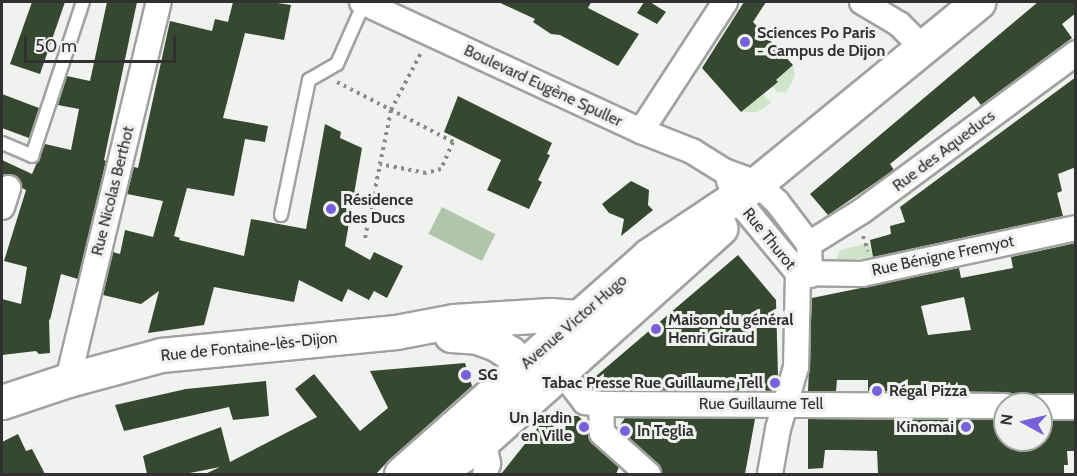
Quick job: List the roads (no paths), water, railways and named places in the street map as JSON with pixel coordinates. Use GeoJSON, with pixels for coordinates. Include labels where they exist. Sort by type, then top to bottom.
{"type":"FeatureCollection","features":[{"type":"Feature","properties":{"kind":"main road","name":"Avenue Victor Hugo"},"geometry":{"type":"LineString","coordinates":[[542,364],[580,318],[649,255],[689,229],[923,48],[978,2]]}},
{"type":"Feature","properties":{"kind":"main road","name":"Avenue Victor Hugo"},"geometry":{"type":"LineString","coordinates":[[401,474],[721,227],[740,189]]}},
{"type":"Feature","properties":{"kind":"main road"},"geometry":{"type":"LineString","coordinates":[[435,474],[488,427],[542,364],[689,229]]}},
{"type":"Feature","properties":{"kind":"main road","name":"Rue de Fontaine-lès-Dijon"},"geometry":{"type":"LineString","coordinates":[[2,402],[68,380],[161,355],[396,332],[426,325],[550,315],[580,318]]}},
{"type":"Feature","properties":{"kind":"main road","name":"Rue de Fontaine-lès-Dijon"},"geometry":{"type":"LineString","coordinates":[[492,320],[525,329],[542,364]]}},
{"type":"Feature","properties":{"kind":"main road","name":"Rue de Fontaine-lès-Dijon"},"geometry":{"type":"LineString","coordinates":[[396,332],[477,337],[496,344],[510,353],[542,364]]}},
{"type":"Feature","properties":{"kind":"street","name":"Rue Nicolas Berthot"},"geometry":{"type":"LineString","coordinates":[[68,380],[159,2]]}},
{"type":"Feature","properties":{"kind":"street","name":"Boulevard Eugène Spuller"},"geometry":{"type":"LineString","coordinates":[[363,2],[641,131],[692,151],[740,189]]}},
{"type":"Feature","properties":{"kind":"street"},"geometry":{"type":"LineString","coordinates":[[641,131],[725,2]]}},
{"type":"Feature","properties":{"kind":"street"},"geometry":{"type":"LineString","coordinates":[[862,2],[899,24],[923,48]]}},
{"type":"Feature","properties":{"kind":"street","name":"Rue des Aqueducs"},"geometry":{"type":"LineString","coordinates":[[809,244],[862,212],[1076,53]]}},
{"type":"Feature","properties":{"kind":"street","name":"Rue Thurot"},"geometry":{"type":"LineString","coordinates":[[740,189],[777,202],[809,244],[795,368],[778,429],[770,474]]}},
{"type":"Feature","properties":{"kind":"street","name":"Rue Thurot"},"geometry":{"type":"LineString","coordinates":[[740,189],[804,274]]}},
{"type":"Feature","properties":{"kind":"street","name":"Rue Bénigne Fremyot"},"geometry":{"type":"LineString","coordinates":[[804,274],[862,274],[1076,228]]}},
{"type":"Feature","properties":{"kind":"street","name":"Rue Guillaume Tell"},"geometry":{"type":"LineString","coordinates":[[542,364],[585,402],[601,404],[993,406]]}},
{"type":"Feature","properties":{"kind":"street"},"geometry":{"type":"LineString","coordinates":[[601,404],[602,433],[648,474]]}},
{"type":"Feature","properties":{"kind":"street"},"geometry":{"type":"LineString","coordinates":[[1053,407],[1076,407]]}},
{"type":"Feature","properties":{"kind":"street"},"geometry":{"type":"LineString","coordinates":[[485,474],[488,464],[488,427]]}},
{"type":"Feature","properties":{"kind":"lane"},"geometry":{"type":"LineString","coordinates":[[2,143],[32,156],[83,2]]}},
{"type":"Feature","properties":{"kind":"lane"},"geometry":{"type":"LineString","coordinates":[[280,215],[309,80],[337,64],[363,2]]}},
{"type":"Feature","properties":{"kind":"place","name":"Sciences Po Paris - Campus de Dijon"},"geometry":{"type":"Point","coordinates":[745,42]}},
{"type":"Feature","properties":{"kind":"place","name":"Résidence des Ducs"},"geometry":{"type":"Point","coordinates":[331,209]}},
{"type":"Feature","properties":{"kind":"place","name":"Maison du général Henri Giraud"},"geometry":{"type":"Point","coordinates":[656,329]}},
{"type":"Feature","properties":{"kind":"place","name":"SG"},"geometry":{"type":"Point","coordinates":[466,375]}},
{"type":"Feature","properties":{"kind":"place","name":"Tabac Presse Rue Guillaume Tell"},"geometry":{"type":"Point","coordinates":[775,383]}},
{"type":"Feature","properties":{"kind":"place","name":"Régal Pizza"},"geometry":{"type":"Point","coordinates":[877,391]}},
{"type":"Feature","properties":{"kind":"place","name":"Un Jardin en Ville"},"geometry":{"type":"Point","coordinates":[584,427]}},
{"type":"Feature","properties":{"kind":"place","name":"Kinomai"},"geometry":{"type":"Point","coordinates":[966,427]}},
{"type":"Feature","properties":{"kind":"place","name":"In Teglia"},"geometry":{"type":"Point","coordinates":[625,431]}}]}
